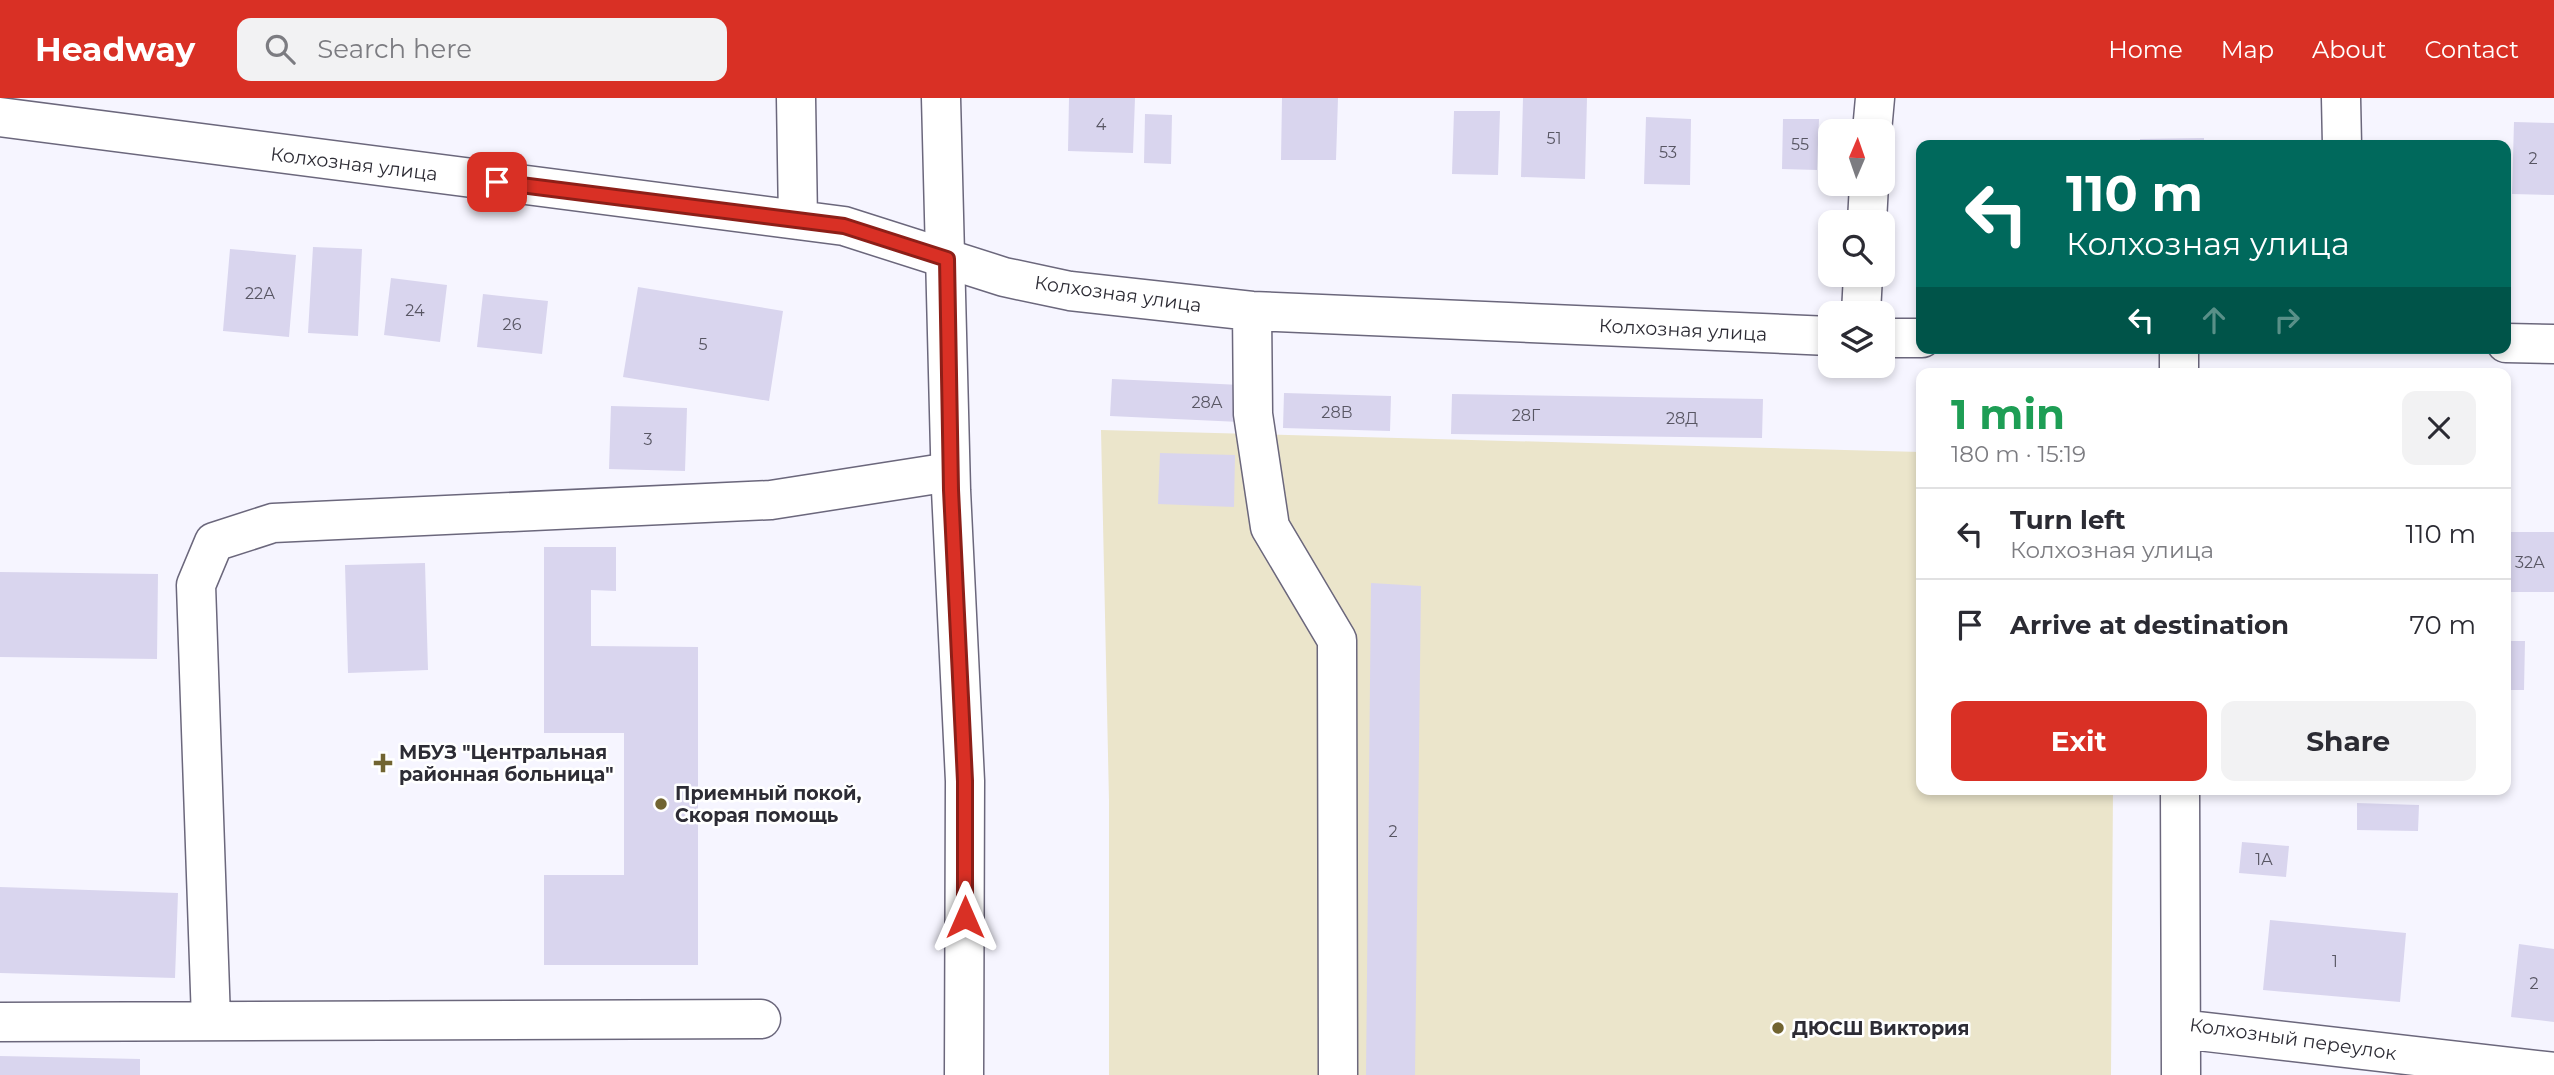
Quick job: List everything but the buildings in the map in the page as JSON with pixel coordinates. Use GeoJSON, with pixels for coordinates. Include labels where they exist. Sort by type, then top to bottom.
{"type":"FeatureCollection","features":[{"type":"Feature","properties":{"kind":"street"},"geometry":{"type":"LineString","coordinates":[[796,98],[798,220]]}},
{"type":"Feature","properties":{"kind":"street"},"geometry":{"type":"LineString","coordinates":[[941,98],[947,259],[950,472],[965,781],[964,1075]]}},
{"type":"Feature","properties":{"kind":"street"},"geometry":{"type":"LineString","coordinates":[[1873,119],[1875,98]]}},
{"type":"Feature","properties":{"kind":"street"},"geometry":{"type":"LineString","coordinates":[[2342,98],[2342,140]]}},
{"type":"Feature","properties":{"kind":"street","name":"Колхозная улица"},"geometry":{"type":"LineString","coordinates":[[0,117],[48,111],[844,226],[1004,277],[1070,291],[1252,311],[1818,335]]}},
{"type":"Feature","properties":{"kind":"street"},"geometry":{"type":"LineString","coordinates":[[1252,311],[1252,414],[1270,527],[1336,640],[1338,1075]]}},
{"type":"Feature","properties":{"kind":"street"},"geometry":{"type":"LineString","coordinates":[[1895,338],[1916,338]]}},
{"type":"Feature","properties":{"kind":"street"},"geometry":{"type":"LineString","coordinates":[[2511,343],[2554,344]]}},
{"type":"Feature","properties":{"kind":"street"},"geometry":{"type":"LineString","coordinates":[[211,1020],[195,585],[214,542],[273,523],[771,500],[950,472]]}},
{"type":"Feature","properties":{"kind":"street","name":"Колхозный переулок"},"geometry":{"type":"LineString","coordinates":[[2180,795],[2181,1029],[2554,1072]]}},
{"type":"Feature","properties":{"kind":"street"},"geometry":{"type":"LineString","coordinates":[[0,1022],[761,1019]]}},
{"type":"Feature","properties":{"kind":"street"},"geometry":{"type":"LineString","coordinates":[[2181,1029],[2181,1075]]}},
{"type":"Feature","properties":{"kind":"shaded area"},"geometry":{"type":"Polygon","coordinates":[[[1101,430],[1916,452],[1916,795],[2113,795],[2111,1075],[1109,1075],[1109,801],[1101,430]]]}},
{"type":"Feature","properties":{"kind":"place","name":"МБУЗ \"Центральная районная больница\""},"geometry":{"type":"Point","coordinates":[383,763]}},
{"type":"Feature","properties":{"kind":"place","name":"Приемный покой, Скорая помощь"},"geometry":{"type":"Point","coordinates":[661,804]}},
{"type":"Feature","properties":{"kind":"place","name":"ДЮСШ Виктория"},"geometry":{"type":"Point","coordinates":[1778,1028]}},
{"type":"Feature","properties":{"kind":"route"},"geometry":{"type":"LineString","coordinates":[[497,182],[844,226],[947,259],[951,490],[965,781],[965,917]]}}]}
